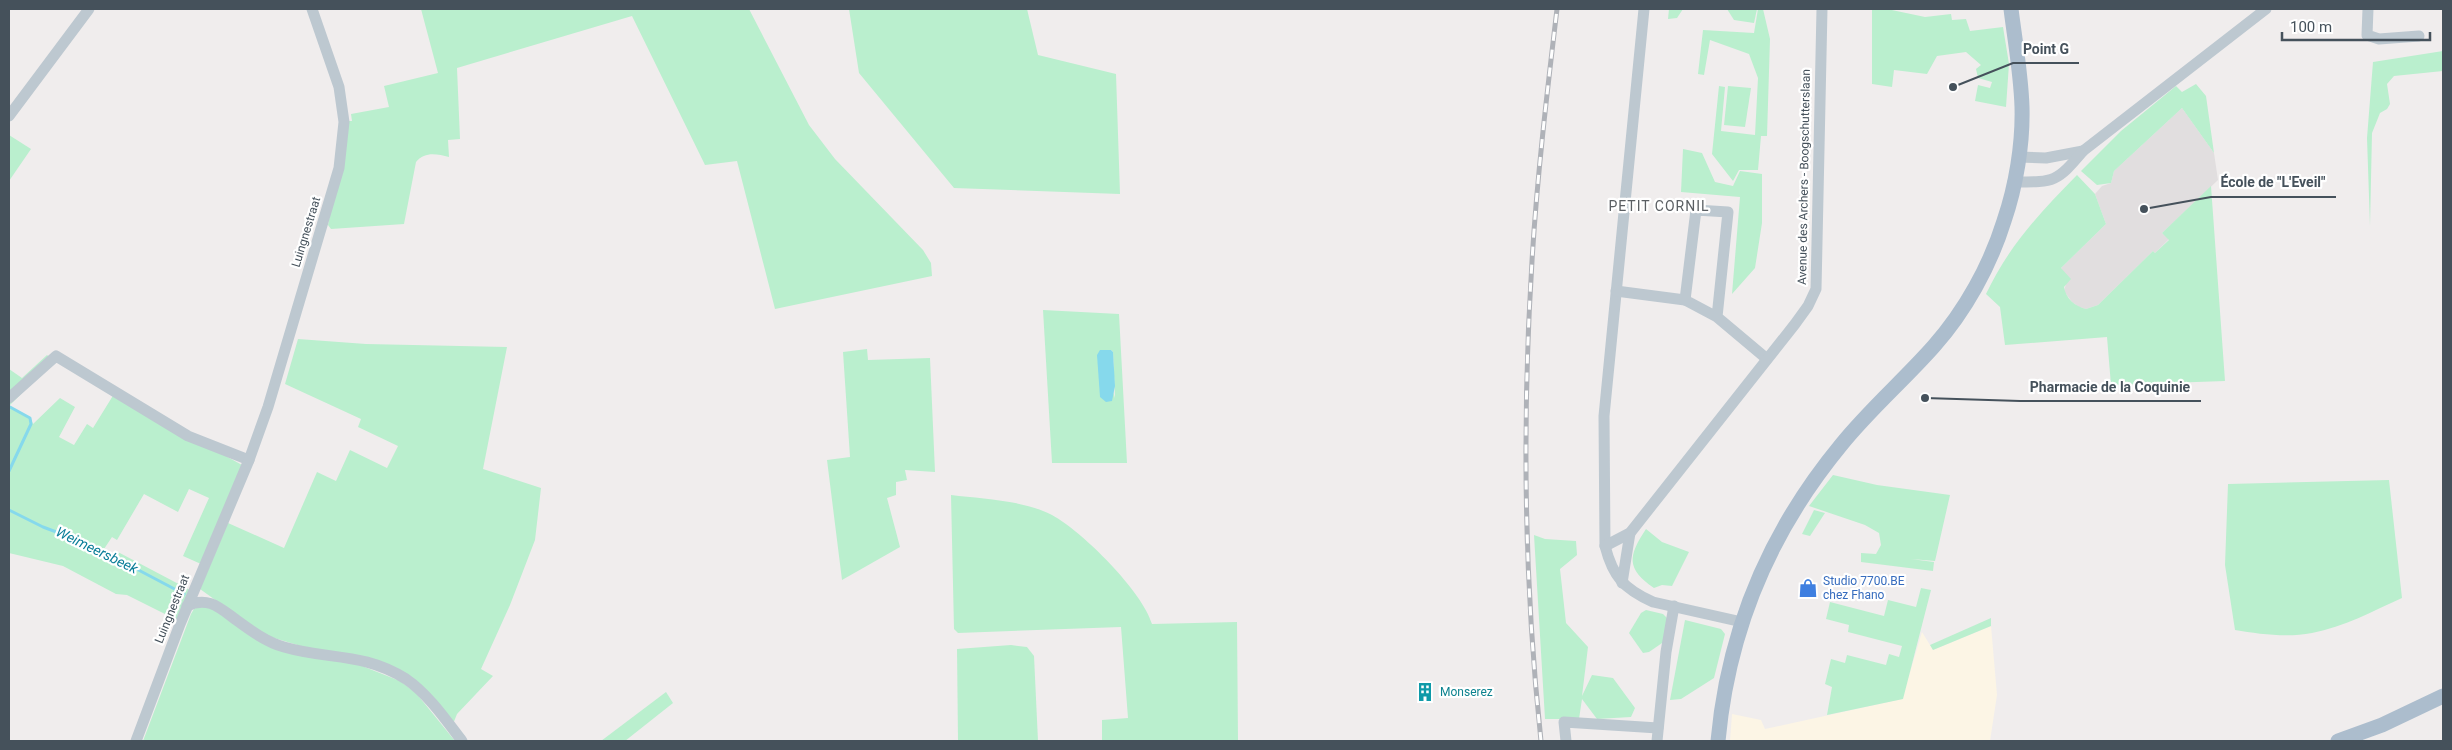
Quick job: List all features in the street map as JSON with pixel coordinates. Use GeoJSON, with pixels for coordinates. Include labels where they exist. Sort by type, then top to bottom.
{"type":"FeatureCollection","features":[{"type":"Feature","properties":{"kind":"main road"},"geometry":{"type":"LineString","coordinates":[[1718,741],[1726,678],[1742,622],[1764,565],[1811,484],[1842,444],[1935,346],[1971,295],[2004,221],[2018,157],[2022,106],[2011,9]]}},
{"type":"Feature","properties":{"kind":"main road"},"geometry":{"type":"LineString","coordinates":[[2338,741],[2382,725],[2443,696]]}},
{"type":"Feature","properties":{"kind":"street"},"geometry":{"type":"LineString","coordinates":[[9,116],[89,9]]}},
{"type":"Feature","properties":{"kind":"street","name":"Luingnestraat"},"geometry":{"type":"LineString","coordinates":[[136,741],[188,606],[249,460],[291,335],[342,155],[344,122],[339,87],[312,9]]}},
{"type":"Feature","properties":{"kind":"street"},"geometry":{"type":"LineString","coordinates":[[1644,9],[1604,416],[1603,533],[1605,546],[1609,562],[1622,583],[1640,596],[1742,622]]}},
{"type":"Feature","properties":{"kind":"street","name":"Avenue des Archers - Boogschutterslaan"},"geometry":{"type":"LineString","coordinates":[[1605,546],[1630,533],[1808,306],[1816,288],[1822,9]]}},
{"type":"Feature","properties":{"kind":"street"},"geometry":{"type":"LineString","coordinates":[[2013,182],[2055,180],[2083,151],[2266,9]]}},
{"type":"Feature","properties":{"kind":"street"},"geometry":{"type":"LineString","coordinates":[[2368,9],[2367,35],[2379,39],[2419,36]]}},
{"type":"Feature","properties":{"kind":"street"},"geometry":{"type":"LineString","coordinates":[[2018,157],[2046,158],[2083,151]]}},
{"type":"Feature","properties":{"kind":"street"},"geometry":{"type":"LineString","coordinates":[[1685,300],[1696,210],[1728,212],[1717,317]]}},
{"type":"Feature","properties":{"kind":"street"},"geometry":{"type":"LineString","coordinates":[[1616,291],[1685,300],[1717,317],[1767,359]]}},
{"type":"Feature","properties":{"kind":"street"},"geometry":{"type":"LineString","coordinates":[[9,398],[56,356],[188,436],[249,460]]}},
{"type":"Feature","properties":{"kind":"street","name":"Avenue des Archers - Boogschutterslaan"},"geometry":{"type":"LineString","coordinates":[[1622,583],[1630,533]]}},
{"type":"Feature","properties":{"kind":"street"},"geometry":{"type":"LineString","coordinates":[[188,606],[195,602],[208,602],[268,641],[283,647],[343,656],[386,669],[416,686],[462,741]]}},
{"type":"Feature","properties":{"kind":"street"},"geometry":{"type":"LineString","coordinates":[[1657,741],[1674,606]]}},
{"type":"Feature","properties":{"kind":"street"},"geometry":{"type":"LineString","coordinates":[[1566,741],[1564,722],[1658,728]]}},
{"type":"Feature","properties":{"kind":"shaded area"},"geometry":{"type":"Polygon","coordinates":[[[2182,108],[2214,153],[2218,180],[2162,233],[2169,239],[2155,253],[2153,251],[2098,305],[2086,309],[2079,307],[2072,302],[2064,291],[2066,284],[2061,268],[2106,224],[2095,194],[2102,186],[2111,183],[2114,171],[2182,108]]]}},
{"type":"Feature","properties":{"kind":"shaded area"},"geometry":{"type":"Polygon","coordinates":[[[1991,626],[1997,695],[1990,741],[1730,741],[1732,714],[1761,720],[1765,729],[1902,699],[1922,632],[1933,650],[1991,626]]]}},
{"type":"Feature","properties":{"kind":"green space"},"geometry":{"type":"Polygon","coordinates":[[[421,9],[749,9],[809,125],[835,159],[923,250],[931,263],[932,276],[775,309],[737,161],[705,165],[632,16],[457,68],[460,139],[448,140],[449,157],[436,154],[427,155],[416,162],[404,224],[331,229],[328,225],[348,121],[352,121],[351,114],[389,107],[384,86],[438,73],[421,9]]]}},
{"type":"Feature","properties":{"kind":"green space"},"geometry":{"type":"Polygon","coordinates":[[[849,9],[1027,9],[1038,55],[1116,74],[1120,194],[954,188],[859,73],[849,9]]]}},
{"type":"Feature","properties":{"kind":"green space"},"geometry":{"type":"Polygon","coordinates":[[[1669,9],[1683,9],[1677,18],[1668,19],[1669,9]]]}},
{"type":"Feature","properties":{"kind":"green space"},"geometry":{"type":"Polygon","coordinates":[[[1727,9],[1757,9],[1754,23],[1734,20],[1727,9]]]}},
{"type":"Feature","properties":{"kind":"green space"},"geometry":{"type":"Polygon","coordinates":[[[1758,9],[1763,9],[1770,39],[1767,136],[1761,136],[1758,170],[1739,170],[1733,181],[1712,154],[1719,86],[1725,87],[1721,131],[1755,135],[1758,78],[1749,54],[1710,40],[1704,75],[1698,74],[1703,30],[1754,33],[1758,9]]]}},
{"type":"Feature","properties":{"kind":"green space"},"geometry":{"type":"Polygon","coordinates":[[[1872,9],[1887,9],[1925,17],[1951,14],[1952,20],[1966,19],[1970,31],[2003,27],[2009,64],[2006,107],[1975,101],[1978,85],[1990,88],[1992,82],[1978,78],[1976,69],[1981,65],[1966,52],[1937,56],[1927,74],[1894,70],[1892,87],[1872,84],[1872,9]]]}},
{"type":"Feature","properties":{"kind":"green space"},"geometry":{"type":"Polygon","coordinates":[[[2443,51],[2443,71],[2394,76],[2387,84],[2390,104],[2387,109],[2380,113],[2372,133],[2370,226],[2367,138],[2373,62],[2443,51]]]}},
{"type":"Feature","properties":{"kind":"green space"},"geometry":{"type":"Polygon","coordinates":[[[2196,84],[2206,96],[2214,153],[2182,108],[2114,171],[2111,183],[2097,185],[2081,171],[2121,131],[2176,86],[2182,92],[2196,84]]]}},
{"type":"Feature","properties":{"kind":"green space"},"geometry":{"type":"Polygon","coordinates":[[[1728,86],[1751,88],[1745,127],[1724,125],[1728,86]]]}},
{"type":"Feature","properties":{"kind":"green space"},"geometry":{"type":"Polygon","coordinates":[[[9,135],[31,149],[9,181],[9,135]]]}},
{"type":"Feature","properties":{"kind":"green space"},"geometry":{"type":"Polygon","coordinates":[[[1683,149],[1702,153],[1715,182],[1733,186],[1740,171],[1762,174],[1762,223],[1755,268],[1732,294],[1740,197],[1681,192],[1683,149]]]}},
{"type":"Feature","properties":{"kind":"green space"},"geometry":{"type":"Polygon","coordinates":[[[2077,175],[2095,194],[2106,224],[2061,268],[2071,279],[2064,287],[2067,295],[2075,304],[2086,309],[2098,305],[2153,251],[2155,253],[2169,240],[2162,233],[2211,186],[2225,381],[2111,385],[2107,337],[2005,345],[2000,307],[1986,294],[2005,260],[2026,230],[2077,175]]]}},
{"type":"Feature","properties":{"kind":"green space"},"geometry":{"type":"Polygon","coordinates":[[[1043,310],[1119,314],[1127,463],[1052,463],[1043,310]],[[1100,350],[1115,398],[1113,352],[1111,350],[1100,350]]]}},
{"type":"Feature","properties":{"kind":"green space"},"geometry":{"type":"Polygon","coordinates":[[[298,339],[366,344],[507,347],[483,469],[541,488],[535,540],[510,605],[481,669],[493,676],[457,714],[453,724],[414,680],[264,635],[200,589],[228,523],[284,548],[317,472],[336,481],[350,450],[387,468],[398,446],[358,427],[361,419],[285,384],[298,339]]]}},
{"type":"Feature","properties":{"kind":"green space"},"geometry":{"type":"Polygon","coordinates":[[[867,349],[868,360],[930,358],[935,472],[905,470],[907,480],[896,482],[896,495],[887,498],[900,547],[842,580],[827,460],[850,457],[843,352],[867,349]]]}},
{"type":"Feature","properties":{"kind":"green space"},"geometry":{"type":"Polygon","coordinates":[[[47,355],[54,361],[9,406],[9,369],[22,378],[47,355]]]}},
{"type":"Feature","properties":{"kind":"green space"},"geometry":{"type":"Polygon","coordinates":[[[114,394],[242,465],[201,564],[183,556],[209,498],[189,489],[178,512],[144,494],[117,540],[112,537],[104,549],[114,554],[116,551],[190,590],[177,620],[127,595],[116,594],[63,566],[9,553],[9,406],[31,419],[33,424],[60,398],[75,407],[59,437],[74,445],[87,424],[93,428],[114,394]]]}},
{"type":"Feature","properties":{"kind":"green space"},"geometry":{"type":"Polygon","coordinates":[[[1833,475],[1877,485],[1950,495],[1935,561],[1911,559],[1934,562],[1933,571],[1861,562],[1861,553],[1876,554],[1881,545],[1879,533],[1865,525],[1809,506],[1833,475]]]}},
{"type":"Feature","properties":{"kind":"green space"},"geometry":{"type":"Polygon","coordinates":[[[2389,480],[2402,598],[2347,623],[2312,633],[2283,635],[2235,630],[2225,565],[2228,484],[2389,480]]]}},
{"type":"Feature","properties":{"kind":"green space"},"geometry":{"type":"Polygon","coordinates":[[[951,495],[1016,503],[1041,510],[1065,523],[1094,548],[1124,580],[1137,596],[1152,624],[1237,622],[1238,741],[1102,741],[1102,720],[1128,718],[1121,627],[958,633],[954,629],[951,495]]]}},
{"type":"Feature","properties":{"kind":"green space"},"geometry":{"type":"Polygon","coordinates":[[[1814,510],[1825,513],[1810,536],[1802,534],[1814,510]]]}},
{"type":"Feature","properties":{"kind":"green space"},"geometry":{"type":"Polygon","coordinates":[[[1646,529],[1662,542],[1689,552],[1672,586],[1662,585],[1654,588],[1638,575],[1634,568],[1633,555],[1646,529]]]}},
{"type":"Feature","properties":{"kind":"green space"},"geometry":{"type":"Polygon","coordinates":[[[1534,535],[1545,539],[1576,541],[1577,555],[1560,569],[1566,623],[1588,647],[1582,696],[1592,675],[1613,678],[1635,708],[1631,717],[1597,719],[1582,699],[1579,719],[1545,719],[1534,535]]]}},
{"type":"Feature","properties":{"kind":"green space"},"geometry":{"type":"Polygon","coordinates":[[[1921,588],[1931,590],[1903,699],[1827,715],[1832,687],[1825,684],[1831,659],[1845,663],[1847,655],[1886,665],[1889,654],[1899,657],[1902,646],[1848,632],[1849,625],[1826,619],[1830,602],[1884,616],[1888,600],[1916,607],[1921,588]]]}},
{"type":"Feature","properties":{"kind":"green space"},"geometry":{"type":"Polygon","coordinates":[[[205,604],[253,636],[352,662],[400,681],[416,693],[455,741],[143,741],[191,614],[194,609],[205,604]]]}},
{"type":"Feature","properties":{"kind":"green space"},"geometry":{"type":"Polygon","coordinates":[[[1646,610],[1663,614],[1667,618],[1665,641],[1649,652],[1643,653],[1629,633],[1641,613],[1646,610]]]}},
{"type":"Feature","properties":{"kind":"green space"},"geometry":{"type":"Polygon","coordinates":[[[1991,618],[1991,626],[1933,650],[1930,645],[1991,618]]]}},
{"type":"Feature","properties":{"kind":"green space"},"geometry":{"type":"Polygon","coordinates":[[[1685,620],[1721,629],[1725,634],[1714,678],[1681,699],[1670,700],[1685,620]]]}},
{"type":"Feature","properties":{"kind":"green space"},"geometry":{"type":"Polygon","coordinates":[[[1011,645],[1027,647],[1034,656],[1038,741],[958,741],[957,649],[1011,645]]]}},
{"type":"Feature","properties":{"kind":"green space"},"geometry":{"type":"Polygon","coordinates":[[[666,692],[673,703],[625,741],[601,741],[666,692]]]}},
{"type":"Feature","properties":{"kind":"water"},"geometry":{"type":"Polygon","coordinates":[[[1100,350],[1111,350],[1113,352],[1115,386],[1112,401],[1106,402],[1100,397],[1097,355],[1100,350]]]}},
{"type":"Feature","properties":{"kind":"waterway","name":"Weimeersbeek"},"geometry":{"type":"LineString","coordinates":[[9,471],[31,424],[30,418],[10,407]]}},
{"type":"Feature","properties":{"kind":"waterway","name":"Weimeersbeek"},"geometry":{"type":"LineString","coordinates":[[9,510],[43,527],[91,545],[184,594]]}},
{"type":"Feature","properties":{"kind":"railway"},"geometry":{"type":"LineString","coordinates":[[1541,741],[1535,681],[1528,561],[1526,501],[1527,381],[1532,261],[1537,198],[1557,9]]}},
{"type":"Feature","properties":{"kind":"place","name":"Point G"},"geometry":{"type":"Point","coordinates":[1953,87]}},
{"type":"Feature","properties":{"kind":"place","name":"École de \"L'Eveil\""},"geometry":{"type":"Point","coordinates":[2144,209]}},
{"type":"Feature","properties":{"kind":"place","name":"Pharmacie de la Coquinie"},"geometry":{"type":"Point","coordinates":[1925,398]}},
{"type":"Feature","properties":{"kind":"place","name":"Studio 7700.BE chez Fhano"},"geometry":{"type":"Point","coordinates":[1808,588]}},
{"type":"Feature","properties":{"kind":"place","name":"Monserez"},"geometry":{"type":"Point","coordinates":[1425,692]}},
{"type":"Feature","properties":{"kind":"district","name":"PETIT CORNIL"},"geometry":{"type":"Point","coordinates":[1659,206]}}]}
